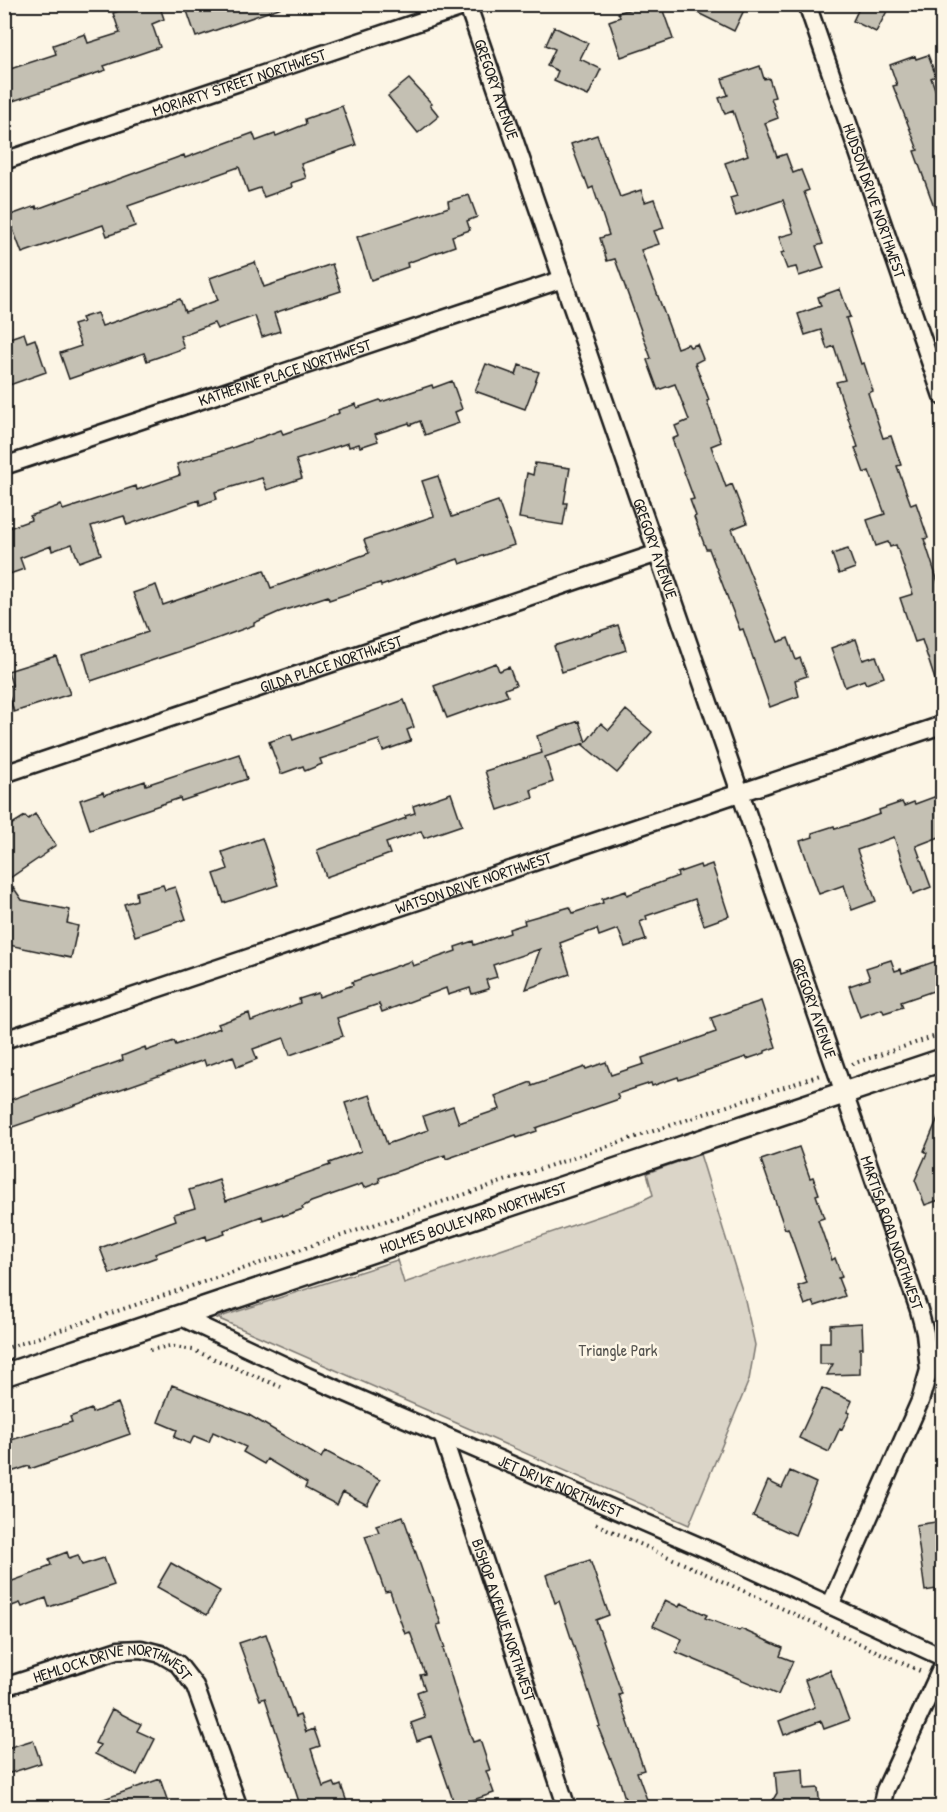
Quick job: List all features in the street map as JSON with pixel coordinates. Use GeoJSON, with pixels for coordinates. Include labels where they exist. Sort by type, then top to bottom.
{"type":"FeatureCollection","features":[{"type":"Feature","properties":{"kind":"street","name":"HUDSON DRIVE NORTHWEST"},"geometry":{"type":"LineString","coordinates":[[807,4],[942,396]]}},
{"type":"Feature","properties":{"kind":"street","name":"MORIARTY STREET NORTHWEST"},"geometry":{"type":"LineString","coordinates":[[4,161],[470,5]]}},
{"type":"Feature","properties":{"kind":"street","name":"GREGORY AVENUE"},"geometry":{"type":"LineString","coordinates":[[470,5],[845,1093]]}},
{"type":"Feature","properties":{"kind":"street","name":"KATHERINE PLACE NORTHWEST"},"geometry":{"type":"LineString","coordinates":[[4,466],[563,279]]}},
{"type":"Feature","properties":{"kind":"street","name":"GILDA PLACE NORTHWEST"},"geometry":{"type":"LineString","coordinates":[[4,774],[658,553]]}},
{"type":"Feature","properties":{"kind":"street","name":"WATSON DRIVE NORTHWEST"},"geometry":{"type":"LineString","coordinates":[[4,1040],[942,725]]}},
{"type":"Feature","properties":{"kind":"street","name":"HOLMES BOULEVARD NORTHWEST"},"geometry":{"type":"LineString","coordinates":[[4,1375],[942,1060]]}},
{"type":"Feature","properties":{"kind":"street","name":"MARTISA ROAD NORTHWEST"},"geometry":{"type":"LineString","coordinates":[[830,1606],[920,1401],[928,1370],[935,1360],[845,1093]]}},
{"type":"Feature","properties":{"kind":"street","name":"JET DRIVE NORTHWEST"},"geometry":{"type":"LineString","coordinates":[[179,1316],[307,1376],[736,1562],[942,1657]]}},
{"type":"Feature","properties":{"kind":"street","name":"BISHOP AVENUE NORTHWEST"},"geometry":{"type":"LineString","coordinates":[[442,1434],[567,1808]]}},
{"type":"Feature","properties":{"kind":"street","name":"HEMLOCK DRIVE NORTHWEST"},"geometry":{"type":"LineString","coordinates":[[4,1687],[118,1650],[141,1649],[161,1654],[178,1664],[195,1686],[239,1808]]}},
{"type":"Feature","properties":{"kind":"street"},"geometry":{"type":"LineString","coordinates":[[881,1808],[885,1790],[942,1667]]}},
{"type":"Feature","properties":{"kind":"path"},"geometry":{"type":"LineString","coordinates":[[4,1349],[942,1034]]}},
{"type":"Feature","properties":{"kind":"green space","name":"Triangle Park"},"geometry":{"type":"Polygon","coordinates":[[[700,1154],[745,1300],[755,1345],[749,1380],[689,1525],[217,1318],[397,1260],[404,1283],[635,1204],[653,1195],[647,1173],[700,1154]]]}},
{"type":"Feature","properties":{"kind":"building"},"geometry":{"type":"Polygon","coordinates":[[[138,4],[159,4],[164,19],[152,24],[160,47],[104,66],[106,70],[4,104],[4,71],[56,54],[53,45],[85,34],[88,43],[120,33],[113,13],[138,4]]]}},
{"type":"Feature","properties":{"kind":"building"},"geometry":{"type":"Polygon","coordinates":[[[195,4],[281,4],[282,7],[196,37],[186,8],[195,4]]]}},
{"type":"Feature","properties":{"kind":"building"},"geometry":{"type":"Polygon","coordinates":[[[680,4],[731,4],[744,10],[734,31],[680,4]]]}},
{"type":"Feature","properties":{"kind":"building"},"geometry":{"type":"Polygon","coordinates":[[[861,4],[874,4],[887,11],[876,32],[853,21],[861,4]]]}},
{"type":"Feature","properties":{"kind":"building"},"geometry":{"type":"Polygon","coordinates":[[[661,5],[673,39],[621,57],[609,21],[620,17],[618,13],[640,6],[641,10],[645,8],[646,10],[661,5]]]}},
{"type":"Feature","properties":{"kind":"building"},"geometry":{"type":"Polygon","coordinates":[[[554,27],[588,43],[580,59],[601,69],[588,96],[554,81],[558,71],[547,66],[555,49],[546,45],[554,27]]]}},
{"type":"Feature","properties":{"kind":"building"},"geometry":{"type":"Polygon","coordinates":[[[928,55],[936,76],[931,78],[942,108],[942,223],[940,223],[914,151],[918,150],[893,86],[897,85],[890,65],[915,56],[916,59],[928,55]]]}},
{"type":"Feature","properties":{"kind":"building"},"geometry":{"type":"Polygon","coordinates":[[[760,66],[764,79],[769,78],[775,97],[771,98],[778,118],[765,123],[777,157],[786,154],[793,173],[801,170],[809,190],[804,192],[823,244],[816,246],[824,268],[799,276],[796,267],[787,269],[781,253],[784,252],[779,237],[794,233],[783,200],[736,216],[730,198],[737,196],[725,163],[748,155],[733,111],[725,114],[719,98],[728,95],[722,79],[760,66]]]}},
{"type":"Feature","properties":{"kind":"building"},"geometry":{"type":"Polygon","coordinates":[[[409,79],[432,104],[430,105],[439,116],[418,133],[388,96],[409,79]]]}},
{"type":"Feature","properties":{"kind":"building"},"geometry":{"type":"Polygon","coordinates":[[[342,106],[356,145],[301,164],[306,178],[291,183],[292,187],[264,197],[260,188],[248,192],[239,167],[128,206],[135,226],[107,236],[103,225],[22,253],[8,216],[36,206],[37,209],[184,155],[185,158],[253,133],[256,141],[275,134],[276,136],[306,124],[305,119],[342,106]]]}},
{"type":"Feature","properties":{"kind":"building"},"geometry":{"type":"Polygon","coordinates":[[[597,135],[620,197],[641,190],[645,202],[654,199],[664,228],[654,231],[659,244],[641,250],[677,348],[697,344],[703,359],[695,363],[721,442],[711,446],[726,487],[732,484],[747,523],[732,529],[778,642],[788,638],[796,660],[800,658],[807,676],[795,680],[799,696],[770,707],[743,629],[740,630],[709,549],[706,549],[694,517],[696,516],[690,500],[694,499],[672,439],[679,436],[675,426],[689,420],[675,384],[658,390],[647,360],[651,358],[615,259],[607,261],[600,238],[609,235],[593,187],[589,189],[571,144],[597,135]]]}},
{"type":"Feature","properties":{"kind":"building"},"geometry":{"type":"Polygon","coordinates":[[[469,195],[477,217],[467,221],[470,230],[452,236],[455,246],[407,263],[408,267],[371,280],[357,237],[449,207],[448,201],[469,195]]]}},
{"type":"Feature","properties":{"kind":"building"},"geometry":{"type":"Polygon","coordinates":[[[255,262],[264,287],[332,264],[341,291],[274,313],[280,331],[262,337],[255,316],[217,329],[214,323],[180,336],[184,348],[147,361],[144,353],[69,379],[60,353],[81,346],[73,325],[83,322],[81,318],[97,313],[102,326],[180,299],[185,312],[218,300],[210,278],[255,262]]]}},
{"type":"Feature","properties":{"kind":"building"},"geometry":{"type":"Polygon","coordinates":[[[840,289],[850,317],[846,318],[861,364],[864,363],[873,391],[868,393],[883,438],[891,436],[901,465],[897,466],[911,505],[916,503],[928,538],[924,539],[942,594],[942,692],[939,692],[922,640],[915,642],[900,598],[913,594],[896,545],[890,547],[888,542],[876,546],[867,520],[885,514],[869,471],[864,473],[855,448],[858,447],[836,382],[845,380],[834,346],[827,349],[821,330],[805,335],[798,314],[821,306],[818,297],[840,289]]]}},
{"type":"Feature","properties":{"kind":"building"},"geometry":{"type":"Polygon","coordinates":[[[24,333],[27,342],[35,339],[46,372],[4,387],[4,340],[24,333]]]}},
{"type":"Feature","properties":{"kind":"building"},"geometry":{"type":"Polygon","coordinates":[[[486,364],[516,375],[519,365],[539,372],[525,409],[475,391],[486,364]]]}},
{"type":"Feature","properties":{"kind":"building"},"geometry":{"type":"Polygon","coordinates":[[[452,381],[462,409],[455,412],[459,423],[425,435],[420,421],[410,425],[409,423],[375,434],[378,441],[360,447],[359,444],[349,447],[348,443],[296,460],[302,478],[267,490],[262,478],[215,492],[217,499],[200,505],[199,500],[127,525],[124,516],[91,526],[101,554],[79,562],[72,544],[52,551],[51,546],[20,558],[24,569],[4,576],[4,521],[7,521],[9,528],[31,520],[30,516],[61,505],[63,510],[136,486],[137,490],[180,475],[177,464],[229,449],[281,430],[283,434],[326,419],[339,413],[338,410],[356,404],[357,408],[452,381]]]}},
{"type":"Feature","properties":{"kind":"building"},"geometry":{"type":"Polygon","coordinates":[[[535,463],[570,468],[563,525],[519,518],[527,473],[533,475],[535,463]]]}},
{"type":"Feature","properties":{"kind":"building"},"geometry":{"type":"Polygon","coordinates":[[[438,476],[452,517],[498,501],[514,545],[460,564],[458,559],[381,586],[380,583],[329,600],[328,596],[279,612],[254,625],[216,639],[91,681],[83,654],[148,632],[133,593],[156,585],[163,605],[264,570],[271,588],[369,553],[364,540],[434,516],[422,481],[438,476]]]}},
{"type":"Feature","properties":{"kind":"building"},"geometry":{"type":"Polygon","coordinates":[[[848,549],[855,568],[839,574],[832,554],[848,549]]]}},
{"type":"Feature","properties":{"kind":"building"},"geometry":{"type":"Polygon","coordinates":[[[618,625],[626,650],[562,672],[554,646],[618,625]]]}},
{"type":"Feature","properties":{"kind":"building"},"geometry":{"type":"Polygon","coordinates":[[[856,639],[863,660],[876,656],[884,677],[866,684],[864,680],[845,687],[831,648],[856,639]]]}},
{"type":"Feature","properties":{"kind":"building"},"geometry":{"type":"Polygon","coordinates":[[[56,656],[70,694],[14,712],[6,687],[12,685],[8,671],[56,656]]]}},
{"type":"Feature","properties":{"kind":"building"},"geometry":{"type":"Polygon","coordinates":[[[496,663],[499,671],[509,667],[516,685],[505,689],[508,696],[447,718],[434,686],[496,663]]]}},
{"type":"Feature","properties":{"kind":"building"},"geometry":{"type":"Polygon","coordinates":[[[404,700],[414,727],[407,730],[411,741],[383,751],[379,740],[320,759],[322,764],[305,771],[303,766],[281,774],[269,742],[291,734],[293,740],[404,700]]]}},
{"type":"Feature","properties":{"kind":"building"},"geometry":{"type":"Polygon","coordinates":[[[626,710],[652,732],[617,773],[583,745],[585,743],[545,757],[553,782],[531,790],[533,798],[498,810],[485,771],[542,753],[537,736],[579,721],[586,742],[601,723],[609,730],[626,710]]]}},
{"type":"Feature","properties":{"kind":"building"},"geometry":{"type":"Polygon","coordinates":[[[239,754],[247,779],[181,801],[180,798],[90,829],[80,800],[103,792],[104,795],[145,781],[146,785],[239,754]]]}},
{"type":"Feature","properties":{"kind":"building"},"geometry":{"type":"Polygon","coordinates":[[[451,793],[462,825],[424,838],[421,831],[386,843],[390,854],[326,877],[317,850],[406,818],[405,816],[415,813],[413,806],[451,793]]]}},
{"type":"Feature","properties":{"kind":"building"},"geometry":{"type":"Polygon","coordinates":[[[942,794],[942,836],[916,846],[931,887],[913,894],[894,837],[857,850],[876,901],[852,910],[844,885],[819,894],[800,841],[813,837],[812,833],[834,826],[835,829],[880,814],[879,810],[902,802],[904,806],[914,802],[915,804],[942,794]]]}},
{"type":"Feature","properties":{"kind":"building"},"geometry":{"type":"Polygon","coordinates":[[[35,814],[56,845],[4,882],[4,829],[25,816],[28,819],[35,814]]]}},
{"type":"Feature","properties":{"kind":"building"},"geometry":{"type":"Polygon","coordinates":[[[262,838],[278,885],[224,903],[214,874],[228,869],[222,852],[262,838]]]}},
{"type":"Feature","properties":{"kind":"building"},"geometry":{"type":"Polygon","coordinates":[[[712,864],[729,916],[704,925],[695,899],[646,916],[647,919],[640,922],[646,940],[625,947],[618,929],[599,936],[597,929],[560,943],[570,974],[526,989],[540,949],[493,965],[497,977],[486,980],[489,989],[472,994],[470,988],[448,995],[446,988],[382,1012],[379,1004],[337,1018],[343,1036],[290,1055],[284,1038],[253,1049],[257,1059],[237,1067],[233,1056],[206,1066],[204,1060],[4,1130],[4,1102],[123,1060],[122,1056],[145,1047],[146,1051],[174,1041],[176,1045],[220,1028],[218,1024],[249,1013],[251,1021],[300,1003],[299,999],[318,993],[319,997],[353,985],[352,982],[411,961],[413,966],[456,951],[455,947],[473,941],[474,945],[510,933],[509,929],[525,924],[524,920],[570,907],[573,913],[603,903],[602,899],[626,891],[627,895],[678,876],[677,873],[700,865],[701,868],[712,864]]]}},
{"type":"Feature","properties":{"kind":"building"},"geometry":{"type":"Polygon","coordinates":[[[163,885],[165,890],[175,887],[186,919],[135,936],[124,904],[137,900],[136,892],[163,885]]]}},
{"type":"Feature","properties":{"kind":"building"},"geometry":{"type":"Polygon","coordinates":[[[13,887],[22,900],[70,910],[67,923],[78,926],[71,958],[4,944],[4,926],[13,887]]]}},
{"type":"Feature","properties":{"kind":"building"},"geometry":{"type":"Polygon","coordinates":[[[942,959],[942,988],[901,1002],[903,1007],[884,1013],[882,1009],[860,1017],[849,986],[870,979],[866,968],[891,960],[895,971],[901,969],[902,973],[942,959]]]}},
{"type":"Feature","properties":{"kind":"building"},"geometry":{"type":"Polygon","coordinates":[[[761,1001],[776,1047],[765,1053],[747,1059],[746,1057],[679,1080],[678,1077],[652,1086],[651,1083],[617,1094],[619,1099],[536,1128],[537,1131],[517,1138],[516,1135],[446,1159],[445,1155],[418,1164],[379,1178],[380,1182],[364,1188],[362,1184],[311,1202],[302,1207],[303,1209],[283,1216],[282,1214],[263,1220],[262,1216],[224,1230],[225,1234],[207,1240],[206,1236],[155,1254],[157,1257],[110,1274],[100,1248],[176,1220],[174,1214],[195,1208],[189,1190],[219,1180],[226,1201],[330,1165],[329,1163],[361,1151],[345,1103],[370,1095],[387,1144],[428,1130],[423,1116],[453,1106],[459,1123],[500,1109],[495,1096],[531,1082],[532,1086],[606,1062],[611,1075],[644,1064],[642,1058],[716,1032],[711,1018],[761,1001]]]}},
{"type":"Feature","properties":{"kind":"building"},"geometry":{"type":"Polygon","coordinates":[[[942,1108],[942,1199],[925,1205],[915,1180],[942,1108]]]}},
{"type":"Feature","properties":{"kind":"building"},"geometry":{"type":"Polygon","coordinates":[[[799,1147],[810,1178],[813,1177],[819,1194],[816,1195],[824,1218],[818,1220],[832,1260],[835,1258],[842,1277],[838,1278],[845,1296],[815,1306],[813,1302],[805,1305],[798,1286],[807,1283],[761,1160],[799,1147]]]}},
{"type":"Feature","properties":{"kind":"building"},"geometry":{"type":"Polygon","coordinates":[[[862,1323],[863,1348],[860,1348],[860,1374],[827,1375],[833,1364],[820,1364],[820,1342],[830,1342],[830,1325],[862,1323]]]}},
{"type":"Feature","properties":{"kind":"building"},"geometry":{"type":"Polygon","coordinates":[[[172,1385],[249,1415],[321,1458],[325,1451],[380,1480],[367,1505],[343,1492],[337,1505],[305,1488],[307,1483],[267,1459],[264,1464],[243,1452],[246,1447],[213,1432],[209,1442],[194,1436],[190,1444],[174,1437],[177,1430],[158,1422],[172,1385]]]}},
{"type":"Feature","properties":{"kind":"building"},"geometry":{"type":"Polygon","coordinates":[[[822,1388],[852,1401],[847,1412],[850,1413],[829,1452],[799,1438],[822,1388]]]}},
{"type":"Feature","properties":{"kind":"building"},"geometry":{"type":"Polygon","coordinates":[[[118,1403],[130,1434],[30,1469],[29,1466],[8,1473],[4,1461],[4,1442],[72,1422],[70,1417],[91,1409],[92,1413],[118,1403]]]}},
{"type":"Feature","properties":{"kind":"building"},"geometry":{"type":"Polygon","coordinates":[[[790,1471],[816,1483],[795,1535],[753,1516],[768,1481],[782,1488],[790,1471]]]}},
{"type":"Feature","properties":{"kind":"building"},"geometry":{"type":"Polygon","coordinates":[[[403,1516],[441,1624],[437,1625],[458,1699],[473,1742],[480,1740],[490,1770],[486,1771],[494,1793],[455,1806],[431,1736],[417,1741],[411,1723],[425,1718],[417,1692],[425,1689],[420,1675],[425,1674],[410,1632],[405,1634],[390,1591],[385,1592],[365,1536],[379,1532],[376,1525],[403,1516]]]}},
{"type":"Feature","properties":{"kind":"building"},"geometry":{"type":"Polygon","coordinates":[[[942,1521],[942,1588],[925,1591],[916,1525],[942,1521]]]}},
{"type":"Feature","properties":{"kind":"building"},"geometry":{"type":"Polygon","coordinates":[[[67,1552],[69,1558],[78,1555],[82,1565],[104,1558],[114,1585],[49,1607],[46,1598],[22,1607],[20,1603],[4,1609],[4,1584],[43,1570],[51,1565],[49,1559],[67,1552]]]}},
{"type":"Feature","properties":{"kind":"building"},"geometry":{"type":"Polygon","coordinates":[[[590,1560],[609,1615],[596,1620],[622,1694],[619,1695],[644,1770],[637,1772],[650,1808],[628,1808],[598,1727],[600,1726],[559,1601],[555,1603],[546,1575],[590,1560]]]}},
{"type":"Feature","properties":{"kind":"building"},"geometry":{"type":"Polygon","coordinates":[[[171,1563],[220,1591],[207,1615],[157,1587],[171,1563]]]}},
{"type":"Feature","properties":{"kind":"building"},"geometry":{"type":"Polygon","coordinates":[[[665,1600],[679,1607],[681,1603],[707,1615],[705,1618],[739,1631],[741,1629],[783,1648],[780,1656],[793,1661],[778,1695],[676,1652],[682,1639],[653,1626],[665,1600]]]}},
{"type":"Feature","properties":{"kind":"building"},"geometry":{"type":"Polygon","coordinates":[[[266,1634],[295,1717],[300,1715],[306,1732],[314,1729],[320,1746],[311,1749],[323,1787],[334,1783],[336,1787],[341,1785],[349,1808],[301,1808],[265,1698],[260,1700],[239,1643],[266,1634]]]}},
{"type":"Feature","properties":{"kind":"building"},"geometry":{"type":"Polygon","coordinates":[[[830,1670],[849,1720],[824,1729],[821,1721],[784,1735],[779,1721],[815,1707],[805,1680],[830,1670]]]}},
{"type":"Feature","properties":{"kind":"building"},"geometry":{"type":"Polygon","coordinates":[[[112,1709],[141,1724],[137,1731],[155,1739],[137,1775],[95,1754],[100,1745],[95,1743],[112,1709]]]}},
{"type":"Feature","properties":{"kind":"building"},"geometry":{"type":"Polygon","coordinates":[[[33,1740],[41,1763],[4,1775],[4,1749],[33,1740]]]}},
{"type":"Feature","properties":{"kind":"building"},"geometry":{"type":"Polygon","coordinates":[[[803,1769],[804,1789],[818,1788],[820,1808],[768,1808],[777,1793],[775,1772],[803,1769]]]}},
{"type":"Feature","properties":{"kind":"building"},"geometry":{"type":"Polygon","coordinates":[[[160,1779],[170,1808],[87,1808],[87,1805],[160,1779]]]}}]}
